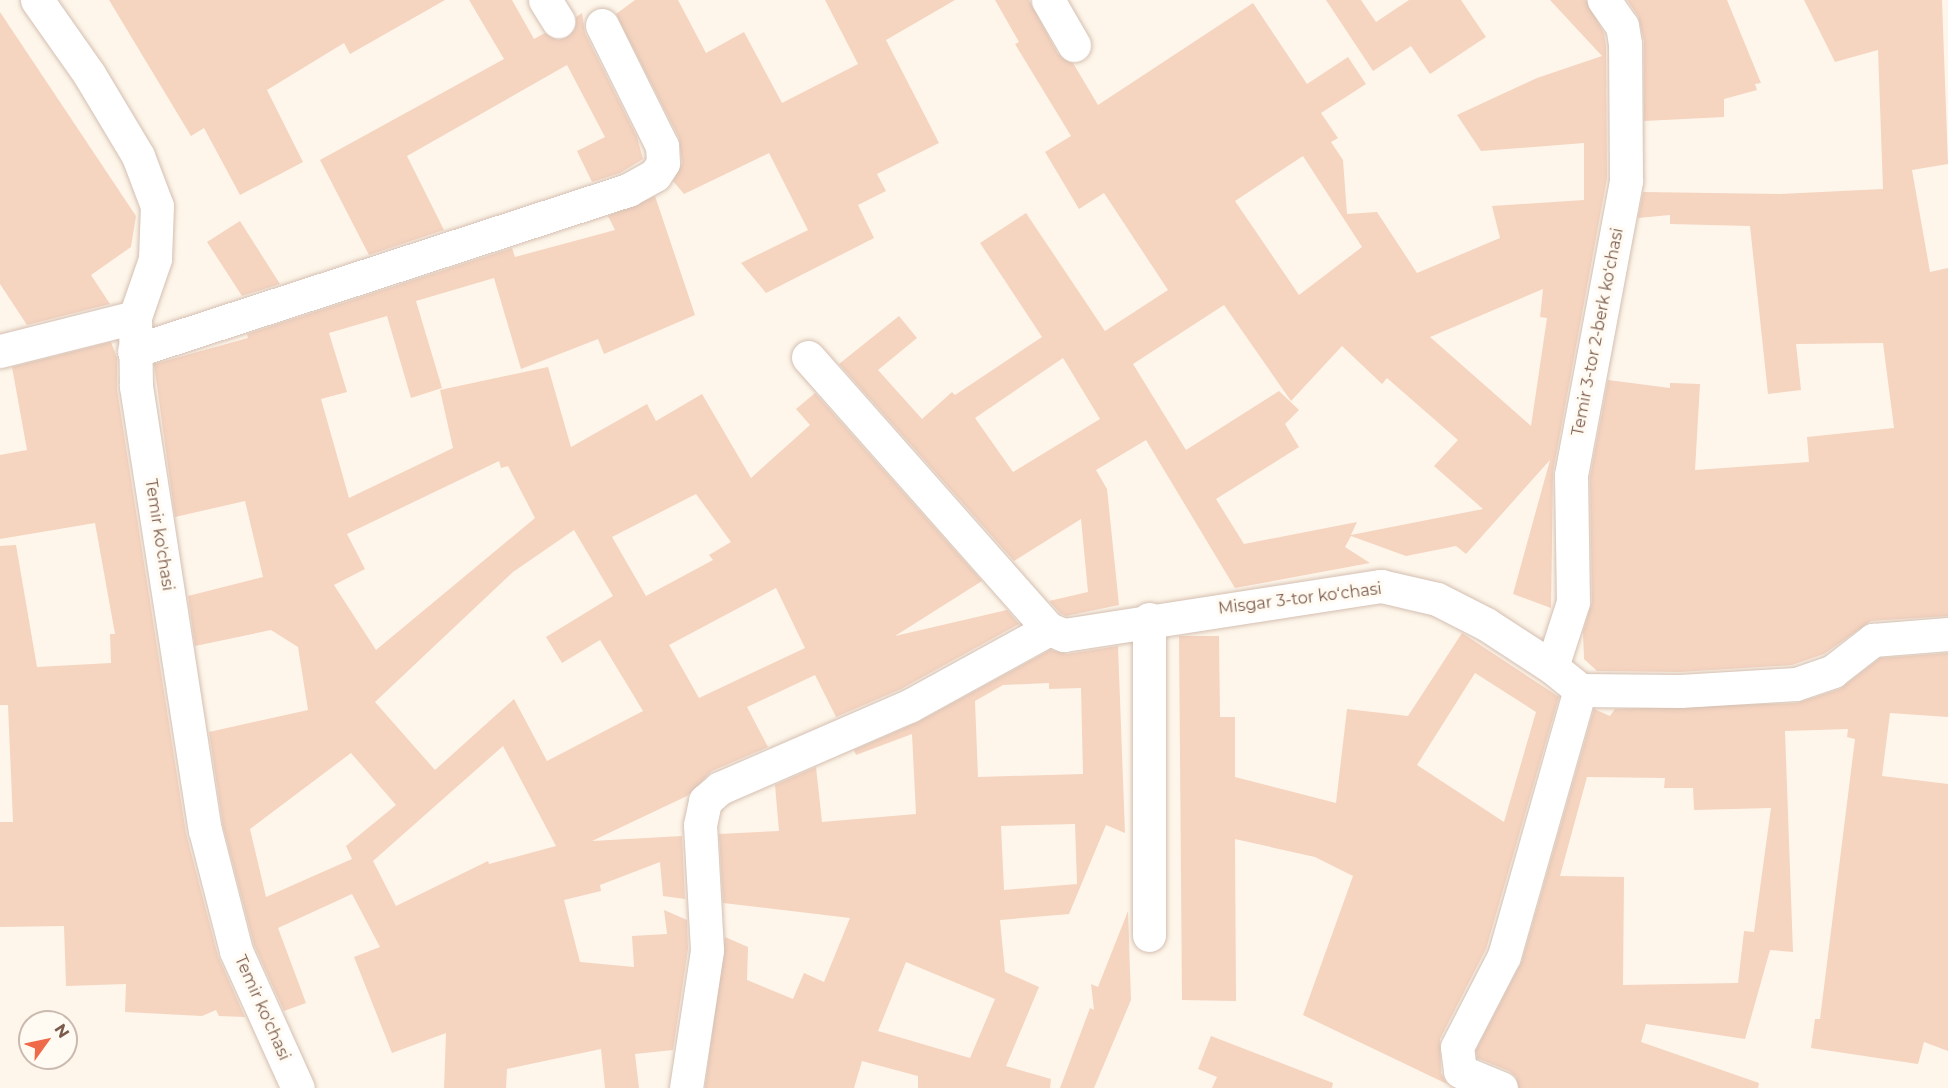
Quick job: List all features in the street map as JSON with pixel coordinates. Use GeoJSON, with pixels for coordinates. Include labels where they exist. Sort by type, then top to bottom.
{"type":"FeatureCollection","features":[{"type":"Feature","properties":{"kind":"street","name":"Temir ko'chasi"},"geometry":{"type":"LineString","coordinates":[[37,0],[89,74],[132,146],[157,206],[155,259],[135,316],[136,386],[205,830],[236,951],[297,1088]]}},
{"type":"Feature","properties":{"kind":"street"},"geometry":{"type":"LineString","coordinates":[[1048,0],[1074,45]]}},
{"type":"Feature","properties":{"kind":"street","name":"Temir 3-tor 2-berk koʻchasi"},"geometry":{"type":"LineString","coordinates":[[1552,667],[1573,602],[1571,475],[1626,180],[1622,26],[1604,0]]}},
{"type":"Feature","properties":{"kind":"street"},"geometry":{"type":"LineString","coordinates":[[134,351],[628,190],[655,175],[663,163],[662,146],[603,25]]}},
{"type":"Feature","properties":{"kind":"street"},"geometry":{"type":"LineString","coordinates":[[0,351],[135,316]]}},
{"type":"Feature","properties":{"kind":"street"},"geometry":{"type":"LineString","coordinates":[[686,1088],[706,951],[700,825],[705,801],[720,788],[909,706],[1049,629],[808,357]]}},
{"type":"Feature","properties":{"kind":"street","name":"Misgar 3-tor koʻchasi"},"geometry":{"type":"LineString","coordinates":[[1049,629],[1064,634],[1149,619],[1381,586],[1437,599],[1486,624],[1552,667],[1580,690]]}},
{"type":"Feature","properties":{"kind":"street"},"geometry":{"type":"LineString","coordinates":[[1149,619],[1149,935]]}},
{"type":"Feature","properties":{"kind":"street"},"geometry":{"type":"LineString","coordinates":[[1501,1088],[1460,1071],[1457,1047],[1504,956],[1580,690],[1680,691],[1796,684],[1833,671],[1874,640],[1948,634]]}},
{"type":"Feature","properties":{"kind":"building"},"geometry":{"type":"Polygon","coordinates":[[[109,0],[445,0],[350,54],[344,43],[267,90],[303,162],[240,195],[204,128],[191,136],[109,0]]]}},
{"type":"Feature","properties":{"kind":"building"},"geometry":{"type":"Polygon","coordinates":[[[469,0],[512,0],[534,39],[545,33],[558,40],[567,37],[575,29],[576,17],[582,13],[585,33],[637,137],[643,159],[620,173],[592,182],[577,151],[605,137],[567,65],[407,156],[444,230],[369,255],[320,160],[504,59],[469,0]]]}},
{"type":"Feature","properties":{"kind":"building"},"geometry":{"type":"Polygon","coordinates":[[[635,0],[678,0],[706,53],[744,32],[782,103],[858,64],[825,0],[955,0],[886,40],[939,143],[877,174],[886,191],[858,205],[874,238],[766,293],[741,263],[808,230],[769,153],[684,194],[673,181],[682,163],[679,138],[616,14],[635,0]]]}},
{"type":"Feature","properties":{"kind":"building"},"geometry":{"type":"Polygon","coordinates":[[[995,0],[1029,0],[1058,54],[1073,63],[1098,105],[1253,3],[1307,84],[1348,57],[1366,84],[1321,113],[1338,138],[1331,142],[1343,160],[1347,214],[1377,212],[1417,273],[1500,238],[1492,206],[1584,200],[1584,143],[1481,151],[1457,115],[1537,78],[1602,56],[1550,0],[1586,0],[1604,33],[1606,46],[1607,178],[1553,472],[1551,608],[1513,594],[1550,460],[1466,554],[1456,546],[1406,556],[1351,536],[1345,547],[1370,563],[1235,588],[1146,440],[1096,470],[1107,489],[1119,605],[1066,616],[1060,613],[1049,601],[1088,592],[1081,519],[1014,561],[839,364],[899,316],[917,338],[878,370],[922,419],[952,392],[955,395],[1042,337],[980,243],[1026,213],[1105,331],[1168,290],[1104,193],[1079,209],[1045,152],[1071,136],[1015,44],[1019,42],[995,0]],[[1303,156],[1235,201],[1299,295],[1362,247],[1303,156]],[[1543,289],[1430,337],[1531,426],[1547,318],[1540,317],[1543,289]],[[1224,305],[1133,364],[1186,450],[1279,391],[1299,410],[1285,424],[1299,447],[1216,499],[1244,544],[1357,522],[1351,535],[1483,509],[1434,466],[1458,440],[1387,378],[1382,384],[1342,346],[1291,401],[1224,305]],[[1063,358],[975,418],[1013,472],[1100,419],[1063,358]]]}},
{"type":"Feature","properties":{"kind":"building"},"geometry":{"type":"Polygon","coordinates":[[[1326,0],[1361,0],[1376,22],[1409,0],[1461,0],[1486,37],[1430,74],[1411,46],[1373,71],[1326,0]]]}},
{"type":"Feature","properties":{"kind":"building"},"geometry":{"type":"Polygon","coordinates":[[[1627,0],[1727,0],[1761,83],[1755,84],[1757,90],[1724,99],[1724,117],[1644,121],[1644,41],[1638,16],[1627,0]]]}},
{"type":"Feature","properties":{"kind":"building"},"geometry":{"type":"Polygon","coordinates":[[[1804,0],[1942,0],[1948,164],[1912,170],[1930,272],[1948,268],[1948,616],[1871,621],[1824,654],[1792,665],[1680,672],[1597,671],[1584,659],[1583,632],[1592,602],[1590,477],[1608,380],[1670,388],[1670,383],[1700,384],[1695,470],[1809,462],[1807,437],[1894,428],[1883,343],[1796,344],[1801,390],[1768,394],[1750,226],[1670,224],[1670,215],[1638,218],[1643,192],[1780,194],[1883,189],[1878,50],[1835,62],[1804,0]]]}},
{"type":"Feature","properties":{"kind":"building"},"geometry":{"type":"Polygon","coordinates":[[[0,12],[136,216],[131,247],[91,275],[110,304],[27,325],[0,284],[0,12]]]}},
{"type":"Feature","properties":{"kind":"building"},"geometry":{"type":"Polygon","coordinates":[[[655,196],[695,315],[604,354],[598,339],[521,369],[494,278],[416,301],[442,388],[411,398],[387,316],[329,333],[347,392],[321,399],[349,498],[453,448],[440,390],[548,367],[571,447],[647,404],[656,421],[702,394],[751,478],[810,425],[796,409],[815,393],[982,581],[895,636],[1007,610],[1019,624],[901,689],[836,717],[815,675],[747,707],[768,747],[712,771],[687,796],[592,841],[682,836],[685,899],[663,896],[660,862],[600,885],[601,891],[564,900],[580,962],[634,967],[632,936],[667,934],[664,910],[687,920],[688,949],[673,1050],[635,1054],[639,1088],[605,1088],[601,1049],[507,1069],[506,1088],[444,1088],[446,1033],[392,1053],[354,957],[380,947],[352,894],[278,928],[306,1003],[284,1011],[254,945],[223,826],[209,732],[308,710],[298,647],[271,630],[195,646],[188,596],[263,577],[245,501],[175,517],[154,364],[248,338],[247,334],[512,248],[515,257],[615,230],[608,216],[655,196]],[[499,461],[347,534],[365,569],[334,585],[376,650],[535,518],[508,466],[501,468],[499,461]],[[696,494],[612,537],[646,596],[713,560],[709,555],[731,542],[696,494]],[[574,530],[513,572],[375,702],[435,770],[514,699],[547,761],[643,711],[600,640],[562,663],[546,637],[613,596],[574,530]],[[776,588],[669,645],[699,698],[805,648],[776,588]],[[503,746],[373,861],[396,906],[488,861],[489,864],[556,846],[503,746]],[[351,753],[250,829],[266,897],[352,859],[346,846],[396,805],[351,753]]]}},
{"type":"Feature","properties":{"kind":"building"},"geometry":{"type":"Polygon","coordinates":[[[240,221],[280,284],[242,296],[207,242],[240,221]]]}},
{"type":"Feature","properties":{"kind":"building"},"geometry":{"type":"Polygon","coordinates":[[[111,342],[117,358],[117,389],[186,833],[218,956],[245,1017],[219,1016],[216,1010],[202,1016],[125,1012],[126,984],[66,986],[64,926],[0,927],[0,822],[13,822],[8,705],[0,705],[0,546],[16,545],[37,667],[111,663],[110,634],[115,634],[95,523],[0,539],[0,455],[27,450],[12,367],[111,342]]]}},
{"type":"Feature","properties":{"kind":"building"},"geometry":{"type":"Polygon","coordinates":[[[1462,633],[1559,697],[1486,949],[1440,1039],[1441,1073],[1447,1084],[1303,1015],[1353,876],[1315,857],[1235,839],[1236,1001],[1182,1000],[1179,636],[1219,636],[1220,717],[1235,717],[1235,777],[1336,803],[1347,709],[1408,716],[1462,633]],[[1475,673],[1417,765],[1504,822],[1536,712],[1475,673]]]}},
{"type":"Feature","properties":{"kind":"building"},"geometry":{"type":"Polygon","coordinates":[[[1118,646],[1125,833],[1106,825],[1069,914],[1000,920],[1005,972],[1039,987],[1006,1066],[1051,1079],[1050,1088],[918,1088],[918,1076],[862,1061],[854,1088],[705,1088],[725,937],[748,947],[747,980],[793,999],[804,973],[824,982],[850,918],[723,903],[719,834],[779,831],[775,785],[816,767],[822,822],[916,814],[912,734],[856,755],[854,750],[918,722],[1050,650],[1067,654],[1118,646]],[[1049,683],[1003,685],[975,701],[978,777],[1083,774],[1081,688],[1049,689],[1049,683]],[[1075,824],[1001,826],[1004,890],[1077,884],[1075,824]],[[906,962],[878,1031],[970,1058],[995,999],[906,962]]]}},
{"type":"Feature","properties":{"kind":"building"},"geometry":{"type":"Polygon","coordinates":[[[1948,653],[1948,717],[1890,713],[1882,776],[1948,784],[1948,1051],[1924,1042],[1918,1064],[1811,1048],[1815,1019],[1820,1019],[1855,739],[1847,737],[1848,729],[1785,731],[1793,952],[1770,950],[1745,1039],[1646,1024],[1641,1042],[1759,1083],[1758,1088],[1519,1088],[1516,1077],[1509,1071],[1477,1058],[1476,1050],[1522,961],[1594,709],[1610,716],[1615,709],[1797,703],[1840,689],[1880,658],[1948,653]],[[1587,777],[1560,876],[1624,877],[1623,985],[1738,983],[1744,931],[1754,932],[1771,808],[1694,810],[1693,788],[1664,788],[1665,778],[1587,777]]]}},
{"type":"Feature","properties":{"kind":"building"},"geometry":{"type":"Polygon","coordinates":[[[1128,911],[1131,1000],[1094,1088],[1060,1088],[1090,1008],[1094,1010],[1091,984],[1098,987],[1128,911]]]}},
{"type":"Feature","properties":{"kind":"building"},"geometry":{"type":"Polygon","coordinates":[[[1211,1036],[1333,1083],[1332,1088],[1212,1088],[1217,1077],[1198,1069],[1211,1036]]]}}]}
